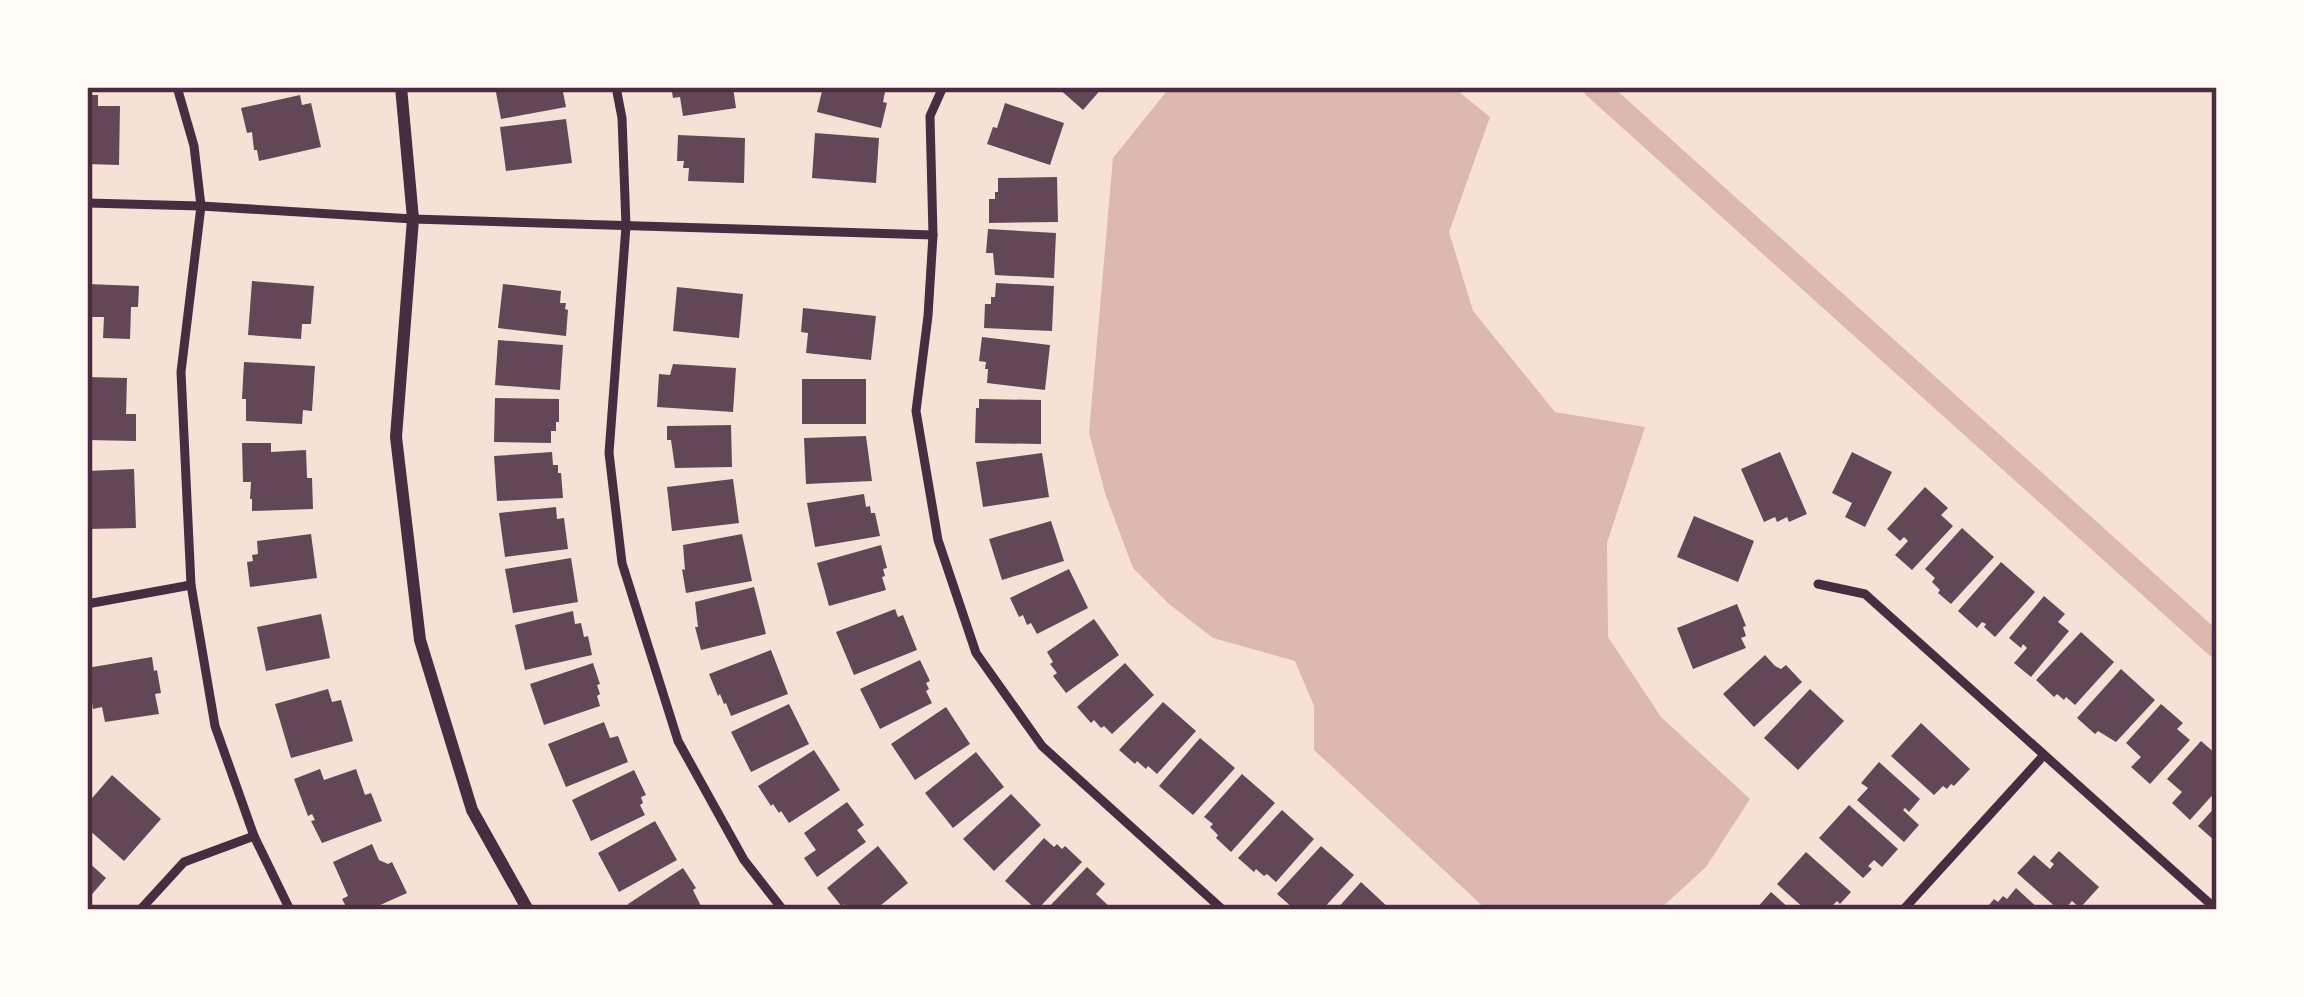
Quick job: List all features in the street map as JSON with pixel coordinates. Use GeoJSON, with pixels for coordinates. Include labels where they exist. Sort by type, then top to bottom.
{"type":"FeatureCollection","features":[{"type":"Feature","properties":{"kind":"street"},"geometry":{"type":"LineString","coordinates":[[177,87],[194,146],[201,206],[182,373],[191,585],[215,725],[254,836],[290,910]]}},
{"type":"Feature","properties":{"kind":"street"},"geometry":{"type":"LineString","coordinates":[[401,87],[413,219],[396,436],[420,640],[472,809],[528,910]]}},
{"type":"Feature","properties":{"kind":"street"},"geometry":{"type":"LineString","coordinates":[[616,87],[622,118],[626,226],[609,453],[622,563],[678,741],[744,860],[784,910]]}},
{"type":"Feature","properties":{"kind":"street"},"geometry":{"type":"LineString","coordinates":[[943,87],[930,116],[934,235],[916,411],[938,540],[976,653],[1042,746],[1223,910]]}},
{"type":"Feature","properties":{"kind":"street"},"geometry":{"type":"LineString","coordinates":[[87,203],[413,219],[934,235]]}},
{"type":"Feature","properties":{"kind":"street"},"geometry":{"type":"LineString","coordinates":[[1818,584],[1865,594],[2217,910]]}},
{"type":"Feature","properties":{"kind":"street"},"geometry":{"type":"LineString","coordinates":[[87,604],[191,585]]}},
{"type":"Feature","properties":{"kind":"street"},"geometry":{"type":"LineString","coordinates":[[1903,910],[2044,755]]}},
{"type":"Feature","properties":{"kind":"street"},"geometry":{"type":"LineString","coordinates":[[140,910],[184,862],[254,836]]}},
{"type":"Feature","properties":{"kind":"shaded area"},"geometry":{"type":"Polygon","coordinates":[[[1170,87],[1453,87],[1490,117],[1449,232],[1473,311],[1555,412],[1645,427],[1607,543],[1608,637],[1661,717],[1750,799],[1706,867],[1659,910],[1487,910],[1314,750],[1314,706],[1295,661],[1213,638],[1133,568],[1089,433],[1113,158],[1170,87]]]}},
{"type":"Feature","properties":{"kind":"building"},"geometry":{"type":"Polygon","coordinates":[[[495,87],[562,87],[566,107],[501,119],[495,87]]]}},
{"type":"Feature","properties":{"kind":"building"},"geometry":{"type":"Polygon","coordinates":[[[671,87],[733,87],[736,108],[683,116],[680,97],[673,98],[671,87]]]}},
{"type":"Feature","properties":{"kind":"building"},"geometry":{"type":"Polygon","coordinates":[[[823,87],[883,87],[883,102],[887,103],[881,128],[817,112],[823,87]]]}},
{"type":"Feature","properties":{"kind":"building"},"geometry":{"type":"Polygon","coordinates":[[[1057,87],[1103,87],[1083,110],[1057,87]]]}},
{"type":"Feature","properties":{"kind":"building"},"geometry":{"type":"Polygon","coordinates":[[[87,95],[98,95],[98,106],[120,106],[119,165],[87,164],[87,95]]]}},
{"type":"Feature","properties":{"kind":"building"},"geometry":{"type":"Polygon","coordinates":[[[300,95],[302,105],[311,103],[321,147],[259,161],[241,108],[300,95]]]}},
{"type":"Feature","properties":{"kind":"building"},"geometry":{"type":"Polygon","coordinates":[[[1005,103],[1064,123],[1050,165],[987,144],[1005,103]]]}},
{"type":"Feature","properties":{"kind":"building"},"geometry":{"type":"Polygon","coordinates":[[[566,119],[572,163],[506,171],[500,127],[566,119]]]}},
{"type":"Feature","properties":{"kind":"building"},"geometry":{"type":"Polygon","coordinates":[[[815,133],[879,138],[876,183],[812,178],[815,133]]]}},
{"type":"Feature","properties":{"kind":"building"},"geometry":{"type":"Polygon","coordinates":[[[678,135],[745,138],[744,183],[688,181],[689,168],[677,161],[678,135]]]}},
{"type":"Feature","properties":{"kind":"building"},"geometry":{"type":"Polygon","coordinates":[[[1057,177],[1058,222],[989,223],[989,199],[995,199],[998,192],[998,178],[1057,177]]]}},
{"type":"Feature","properties":{"kind":"building"},"geometry":{"type":"Polygon","coordinates":[[[988,229],[1056,233],[1054,278],[995,275],[993,253],[986,253],[988,229]]]}},
{"type":"Feature","properties":{"kind":"building"},"geometry":{"type":"Polygon","coordinates":[[[252,281],[314,286],[311,324],[302,324],[301,339],[248,335],[252,281]]]}},
{"type":"Feature","properties":{"kind":"building"},"geometry":{"type":"Polygon","coordinates":[[[996,283],[1054,286],[1052,331],[984,328],[985,304],[995,297],[996,283]]]}},
{"type":"Feature","properties":{"kind":"building"},"geometry":{"type":"Polygon","coordinates":[[[87,284],[139,286],[138,307],[131,307],[130,339],[103,338],[104,317],[87,317],[87,284]]]}},
{"type":"Feature","properties":{"kind":"building"},"geometry":{"type":"Polygon","coordinates":[[[503,284],[561,291],[560,303],[566,303],[568,310],[566,336],[498,328],[503,284]]]}},
{"type":"Feature","properties":{"kind":"building"},"geometry":{"type":"Polygon","coordinates":[[[677,287],[743,294],[739,338],[673,331],[677,287]]]}},
{"type":"Feature","properties":{"kind":"building"},"geometry":{"type":"Polygon","coordinates":[[[803,308],[876,316],[871,360],[806,353],[803,308]]]}},
{"type":"Feature","properties":{"kind":"building"},"geometry":{"type":"Polygon","coordinates":[[[982,337],[1050,345],[1045,390],[987,383],[986,362],[979,361],[982,337]]]}},
{"type":"Feature","properties":{"kind":"building"},"geometry":{"type":"Polygon","coordinates":[[[498,340],[563,345],[560,390],[495,385],[498,340]]]}},
{"type":"Feature","properties":{"kind":"building"},"geometry":{"type":"Polygon","coordinates":[[[244,362],[315,366],[312,411],[303,410],[302,424],[246,421],[244,362]]]}},
{"type":"Feature","properties":{"kind":"building"},"geometry":{"type":"Polygon","coordinates":[[[673,364],[736,368],[733,412],[657,407],[659,374],[670,375],[673,364]]]}},
{"type":"Feature","properties":{"kind":"building"},"geometry":{"type":"Polygon","coordinates":[[[87,377],[127,378],[126,414],[136,414],[136,441],[87,440],[87,377]]]}},
{"type":"Feature","properties":{"kind":"building"},"geometry":{"type":"Polygon","coordinates":[[[802,379],[866,379],[866,424],[802,424],[802,379]]]}},
{"type":"Feature","properties":{"kind":"building"},"geometry":{"type":"Polygon","coordinates":[[[495,398],[559,399],[559,422],[556,431],[551,431],[551,443],[494,442],[495,398]]]}},
{"type":"Feature","properties":{"kind":"building"},"geometry":{"type":"Polygon","coordinates":[[[979,399],[1041,400],[1041,444],[975,443],[979,399]]]}},
{"type":"Feature","properties":{"kind":"building"},"geometry":{"type":"Polygon","coordinates":[[[731,425],[732,467],[675,468],[667,426],[731,425]]]}},
{"type":"Feature","properties":{"kind":"building"},"geometry":{"type":"Polygon","coordinates":[[[866,436],[872,481],[806,484],[804,438],[866,436]]]}},
{"type":"Feature","properties":{"kind":"building"},"geometry":{"type":"Polygon","coordinates":[[[242,443],[271,443],[271,452],[306,450],[313,509],[252,511],[251,482],[243,482],[242,443]]]}},
{"type":"Feature","properties":{"kind":"building"},"geometry":{"type":"Polygon","coordinates":[[[552,452],[553,465],[561,473],[563,498],[497,501],[494,456],[552,452]]]}},
{"type":"Feature","properties":{"kind":"building"},"geometry":{"type":"Polygon","coordinates":[[[1780,452],[1807,514],[1789,522],[1787,517],[1777,522],[1775,517],[1764,522],[1741,469],[1780,452]]]}},
{"type":"Feature","properties":{"kind":"building"},"geometry":{"type":"Polygon","coordinates":[[[1852,452],[1892,472],[1865,527],[1845,517],[1852,503],[1832,493],[1852,452]]]}},
{"type":"Feature","properties":{"kind":"building"},"geometry":{"type":"Polygon","coordinates":[[[1042,453],[1049,497],[983,507],[976,462],[1042,453]]]}},
{"type":"Feature","properties":{"kind":"building"},"geometry":{"type":"Polygon","coordinates":[[[134,469],[136,528],[87,529],[87,471],[134,469]]]}},
{"type":"Feature","properties":{"kind":"building"},"geometry":{"type":"Polygon","coordinates":[[[733,479],[739,523],[672,531],[667,487],[733,479]]]}},
{"type":"Feature","properties":{"kind":"building"},"geometry":{"type":"Polygon","coordinates":[[[1925,487],[1948,508],[1941,515],[1953,526],[1912,570],[1895,555],[1908,541],[1904,537],[1900,541],[1887,529],[1925,487]]]}},
{"type":"Feature","properties":{"kind":"building"},"geometry":{"type":"Polygon","coordinates":[[[864,494],[880,536],[815,547],[807,503],[864,494]]]}},
{"type":"Feature","properties":{"kind":"building"},"geometry":{"type":"Polygon","coordinates":[[[556,507],[557,519],[564,518],[568,549],[505,557],[499,513],[556,507]]]}},
{"type":"Feature","properties":{"kind":"building"},"geometry":{"type":"Polygon","coordinates":[[[1694,516],[1754,541],[1738,582],[1677,557],[1694,516]]]}},
{"type":"Feature","properties":{"kind":"building"},"geometry":{"type":"Polygon","coordinates":[[[1051,521],[1064,561],[1002,580],[989,539],[1051,521]]]}},
{"type":"Feature","properties":{"kind":"building"},"geometry":{"type":"Polygon","coordinates":[[[1962,528],[1994,557],[1951,604],[1938,593],[1932,582],[1935,578],[1925,569],[1962,528]]]}},
{"type":"Feature","properties":{"kind":"building"},"geometry":{"type":"Polygon","coordinates":[[[311,534],[317,578],[250,587],[247,562],[258,554],[257,541],[311,534]]]}},
{"type":"Feature","properties":{"kind":"building"},"geometry":{"type":"Polygon","coordinates":[[[742,534],[752,581],[686,593],[683,545],[742,534]]]}},
{"type":"Feature","properties":{"kind":"building"},"geometry":{"type":"Polygon","coordinates":[[[881,545],[886,590],[829,606],[817,563],[881,545]]]}},
{"type":"Feature","properties":{"kind":"building"},"geometry":{"type":"Polygon","coordinates":[[[571,558],[578,602],[513,613],[505,569],[571,558]]]}},
{"type":"Feature","properties":{"kind":"building"},"geometry":{"type":"Polygon","coordinates":[[[2001,562],[2035,592],[1995,637],[1986,624],[1977,628],[1958,611],[2001,562]]]}},
{"type":"Feature","properties":{"kind":"building"},"geometry":{"type":"Polygon","coordinates":[[[1069,569],[1088,608],[1037,634],[1023,615],[1019,617],[1010,598],[1069,569]]]}},
{"type":"Feature","properties":{"kind":"building"},"geometry":{"type":"Polygon","coordinates":[[[754,587],[766,634],[701,650],[695,602],[754,587]]]}},
{"type":"Feature","properties":{"kind":"building"},"geometry":{"type":"Polygon","coordinates":[[[2044,596],[2065,614],[2058,622],[2069,631],[2031,677],[2014,663],[2027,648],[2009,638],[2044,596]]]}},
{"type":"Feature","properties":{"kind":"building"},"geometry":{"type":"Polygon","coordinates":[[[1737,604],[1746,626],[1746,636],[1741,638],[1746,648],[1693,669],[1677,628],[1737,604]]]}},
{"type":"Feature","properties":{"kind":"building"},"geometry":{"type":"Polygon","coordinates":[[[895,609],[898,617],[903,615],[917,650],[854,675],[836,632],[895,609]]]}},
{"type":"Feature","properties":{"kind":"building"},"geometry":{"type":"Polygon","coordinates":[[[573,611],[575,624],[581,623],[584,637],[588,636],[592,655],[525,670],[515,625],[573,611]]]}},
{"type":"Feature","properties":{"kind":"building"},"geometry":{"type":"Polygon","coordinates":[[[321,614],[330,658],[266,671],[257,627],[321,614]]]}},
{"type":"Feature","properties":{"kind":"building"},"geometry":{"type":"Polygon","coordinates":[[[1094,619],[1119,655],[1066,693],[1053,676],[1057,673],[1047,652],[1094,619]]]}},
{"type":"Feature","properties":{"kind":"building"},"geometry":{"type":"Polygon","coordinates":[[[2081,632],[2114,662],[2075,705],[2066,697],[2054,697],[2036,680],[2081,632]]]}},
{"type":"Feature","properties":{"kind":"building"},"geometry":{"type":"Polygon","coordinates":[[[771,650],[788,694],[731,716],[709,674],[771,650]]]}},
{"type":"Feature","properties":{"kind":"building"},"geometry":{"type":"Polygon","coordinates":[[[1765,655],[1781,669],[1786,665],[1802,682],[1754,727],[1723,694],[1765,655]]]}},
{"type":"Feature","properties":{"kind":"building"},"geometry":{"type":"Polygon","coordinates":[[[152,657],[161,693],[155,694],[159,714],[105,722],[102,707],[93,709],[87,668],[152,657]]]}},
{"type":"Feature","properties":{"kind":"building"},"geometry":{"type":"Polygon","coordinates":[[[920,660],[930,681],[926,691],[932,703],[880,729],[860,689],[920,660]]]}},
{"type":"Feature","properties":{"kind":"building"},"geometry":{"type":"Polygon","coordinates":[[[593,663],[600,706],[544,725],[530,684],[593,663]]]}},
{"type":"Feature","properties":{"kind":"building"},"geometry":{"type":"Polygon","coordinates":[[[1125,663],[1154,695],[1112,734],[1094,720],[1091,723],[1077,707],[1125,663]]]}},
{"type":"Feature","properties":{"kind":"building"},"geometry":{"type":"Polygon","coordinates":[[[2121,669],[2155,700],[2116,742],[2098,731],[2095,734],[2077,718],[2121,669]]]}},
{"type":"Feature","properties":{"kind":"building"},"geometry":{"type":"Polygon","coordinates":[[[328,689],[332,702],[341,700],[353,741],[291,758],[275,704],[328,689]]]}},
{"type":"Feature","properties":{"kind":"building"},"geometry":{"type":"Polygon","coordinates":[[[1810,689],[1844,721],[1798,770],[1764,738],[1810,689]]]}},
{"type":"Feature","properties":{"kind":"building"},"geometry":{"type":"Polygon","coordinates":[[[1163,702],[1196,731],[1157,774],[1119,750],[1163,702]]]}},
{"type":"Feature","properties":{"kind":"building"},"geometry":{"type":"Polygon","coordinates":[[[789,704],[809,744],[751,772],[731,732],[789,704]]]}},
{"type":"Feature","properties":{"kind":"building"},"geometry":{"type":"Polygon","coordinates":[[[2161,704],[2183,723],[2177,729],[2190,740],[2150,784],[2131,767],[2141,757],[2126,743],[2161,704]]]}},
{"type":"Feature","properties":{"kind":"building"},"geometry":{"type":"Polygon","coordinates":[[[946,707],[970,744],[915,780],[891,744],[946,707]]]}},
{"type":"Feature","properties":{"kind":"building"},"geometry":{"type":"Polygon","coordinates":[[[604,722],[610,738],[618,736],[628,762],[566,787],[548,744],[604,722]]]}},
{"type":"Feature","properties":{"kind":"building"},"geometry":{"type":"Polygon","coordinates":[[[1921,723],[1970,769],[1954,786],[1943,786],[1934,795],[1891,756],[1921,723]]]}},
{"type":"Feature","properties":{"kind":"building"},"geometry":{"type":"Polygon","coordinates":[[[1200,738],[1235,768],[1193,815],[1159,786],[1200,738]]]}},
{"type":"Feature","properties":{"kind":"building"},"geometry":{"type":"Polygon","coordinates":[[[2201,741],[2217,755],[2217,790],[2190,820],[2172,803],[2182,792],[2167,779],[2201,741]]]}},
{"type":"Feature","properties":{"kind":"building"},"geometry":{"type":"Polygon","coordinates":[[[814,750],[840,790],[789,823],[758,786],[814,750]]]}},
{"type":"Feature","properties":{"kind":"building"},"geometry":{"type":"Polygon","coordinates":[[[976,752],[1004,787],[953,828],[925,793],[976,752]]]}},
{"type":"Feature","properties":{"kind":"building"},"geometry":{"type":"Polygon","coordinates":[[[1879,762],[1920,799],[1909,812],[1903,810],[1919,825],[1904,842],[1857,800],[1868,788],[1861,783],[1879,762]]]}},
{"type":"Feature","properties":{"kind":"building"},"geometry":{"type":"Polygon","coordinates":[[[320,769],[324,780],[356,769],[382,821],[322,843],[294,779],[320,769]]]}},
{"type":"Feature","properties":{"kind":"building"},"geometry":{"type":"Polygon","coordinates":[[[634,770],[646,795],[640,805],[645,815],[591,841],[572,800],[634,770]]]}},
{"type":"Feature","properties":{"kind":"building"},"geometry":{"type":"Polygon","coordinates":[[[1242,774],[1275,803],[1231,852],[1204,817],[1242,774]]]}},
{"type":"Feature","properties":{"kind":"building"},"geometry":{"type":"Polygon","coordinates":[[[112,775],[161,819],[124,861],[87,828],[92,815],[87,804],[112,775]]]}},
{"type":"Feature","properties":{"kind":"building"},"geometry":{"type":"Polygon","coordinates":[[[1011,794],[1041,825],[994,871],[963,839],[1011,794]]]}},
{"type":"Feature","properties":{"kind":"building"},"geometry":{"type":"Polygon","coordinates":[[[847,802],[864,825],[857,830],[866,842],[817,877],[804,858],[816,850],[804,833],[847,802]]]}},
{"type":"Feature","properties":{"kind":"building"},"geometry":{"type":"Polygon","coordinates":[[[1849,805],[1898,849],[1882,867],[1874,860],[1863,878],[1819,838],[1849,805]]]}},
{"type":"Feature","properties":{"kind":"building"},"geometry":{"type":"Polygon","coordinates":[[[2217,805],[2217,838],[2215,841],[2198,826],[2217,805]]]}},
{"type":"Feature","properties":{"kind":"building"},"geometry":{"type":"Polygon","coordinates":[[[1282,810],[1314,839],[1276,882],[1238,858],[1282,810]]]}},
{"type":"Feature","properties":{"kind":"building"},"geometry":{"type":"Polygon","coordinates":[[[655,821],[677,860],[619,892],[598,853],[655,821]]]}},
{"type":"Feature","properties":{"kind":"building"},"geometry":{"type":"Polygon","coordinates":[[[1044,838],[1054,847],[1065,846],[1082,862],[1037,910],[1005,881],[1044,838]]]}},
{"type":"Feature","properties":{"kind":"building"},"geometry":{"type":"Polygon","coordinates":[[[372,844],[379,860],[392,862],[407,893],[369,910],[348,910],[342,899],[348,896],[333,862],[372,844]]]}},
{"type":"Feature","properties":{"kind":"building"},"geometry":{"type":"Polygon","coordinates":[[[878,846],[908,883],[875,910],[842,907],[827,888],[878,846]]]}},
{"type":"Feature","properties":{"kind":"building"},"geometry":{"type":"Polygon","coordinates":[[[1321,846],[1354,875],[1322,910],[1293,908],[1277,894],[1321,846]]]}},
{"type":"Feature","properties":{"kind":"building"},"geometry":{"type":"Polygon","coordinates":[[[2059,851],[2099,887],[2080,908],[2072,901],[2059,910],[2017,873],[2034,855],[2050,869],[2059,851]]]}},
{"type":"Feature","properties":{"kind":"building"},"geometry":{"type":"Polygon","coordinates":[[[1806,852],[1851,892],[1833,905],[1839,910],[1806,910],[1777,884],[1806,852]]]}},
{"type":"Feature","properties":{"kind":"building"},"geometry":{"type":"Polygon","coordinates":[[[87,861],[106,878],[87,900],[87,861]]]}},
{"type":"Feature","properties":{"kind":"building"},"geometry":{"type":"Polygon","coordinates":[[[1087,867],[1105,884],[1096,894],[1113,910],[1046,910],[1087,867]]]}},
{"type":"Feature","properties":{"kind":"building"},"geometry":{"type":"Polygon","coordinates":[[[683,868],[703,910],[631,910],[628,904],[683,868]]]}},
{"type":"Feature","properties":{"kind":"building"},"geometry":{"type":"Polygon","coordinates":[[[1361,882],[1391,910],[1336,910],[1361,882]]]}},
{"type":"Feature","properties":{"kind":"building"},"geometry":{"type":"Polygon","coordinates":[[[2016,888],[2040,910],[1985,910],[1994,899],[2007,899],[2016,888]]]}},
{"type":"Feature","properties":{"kind":"building"},"geometry":{"type":"Polygon","coordinates":[[[1771,892],[1791,910],[1755,910],[1771,892]]]}},
{"type":"Feature","properties":{"kind":"waterway"},"geometry":{"type":"LineString","coordinates":[[1595,87],[2217,646]]}}]}
